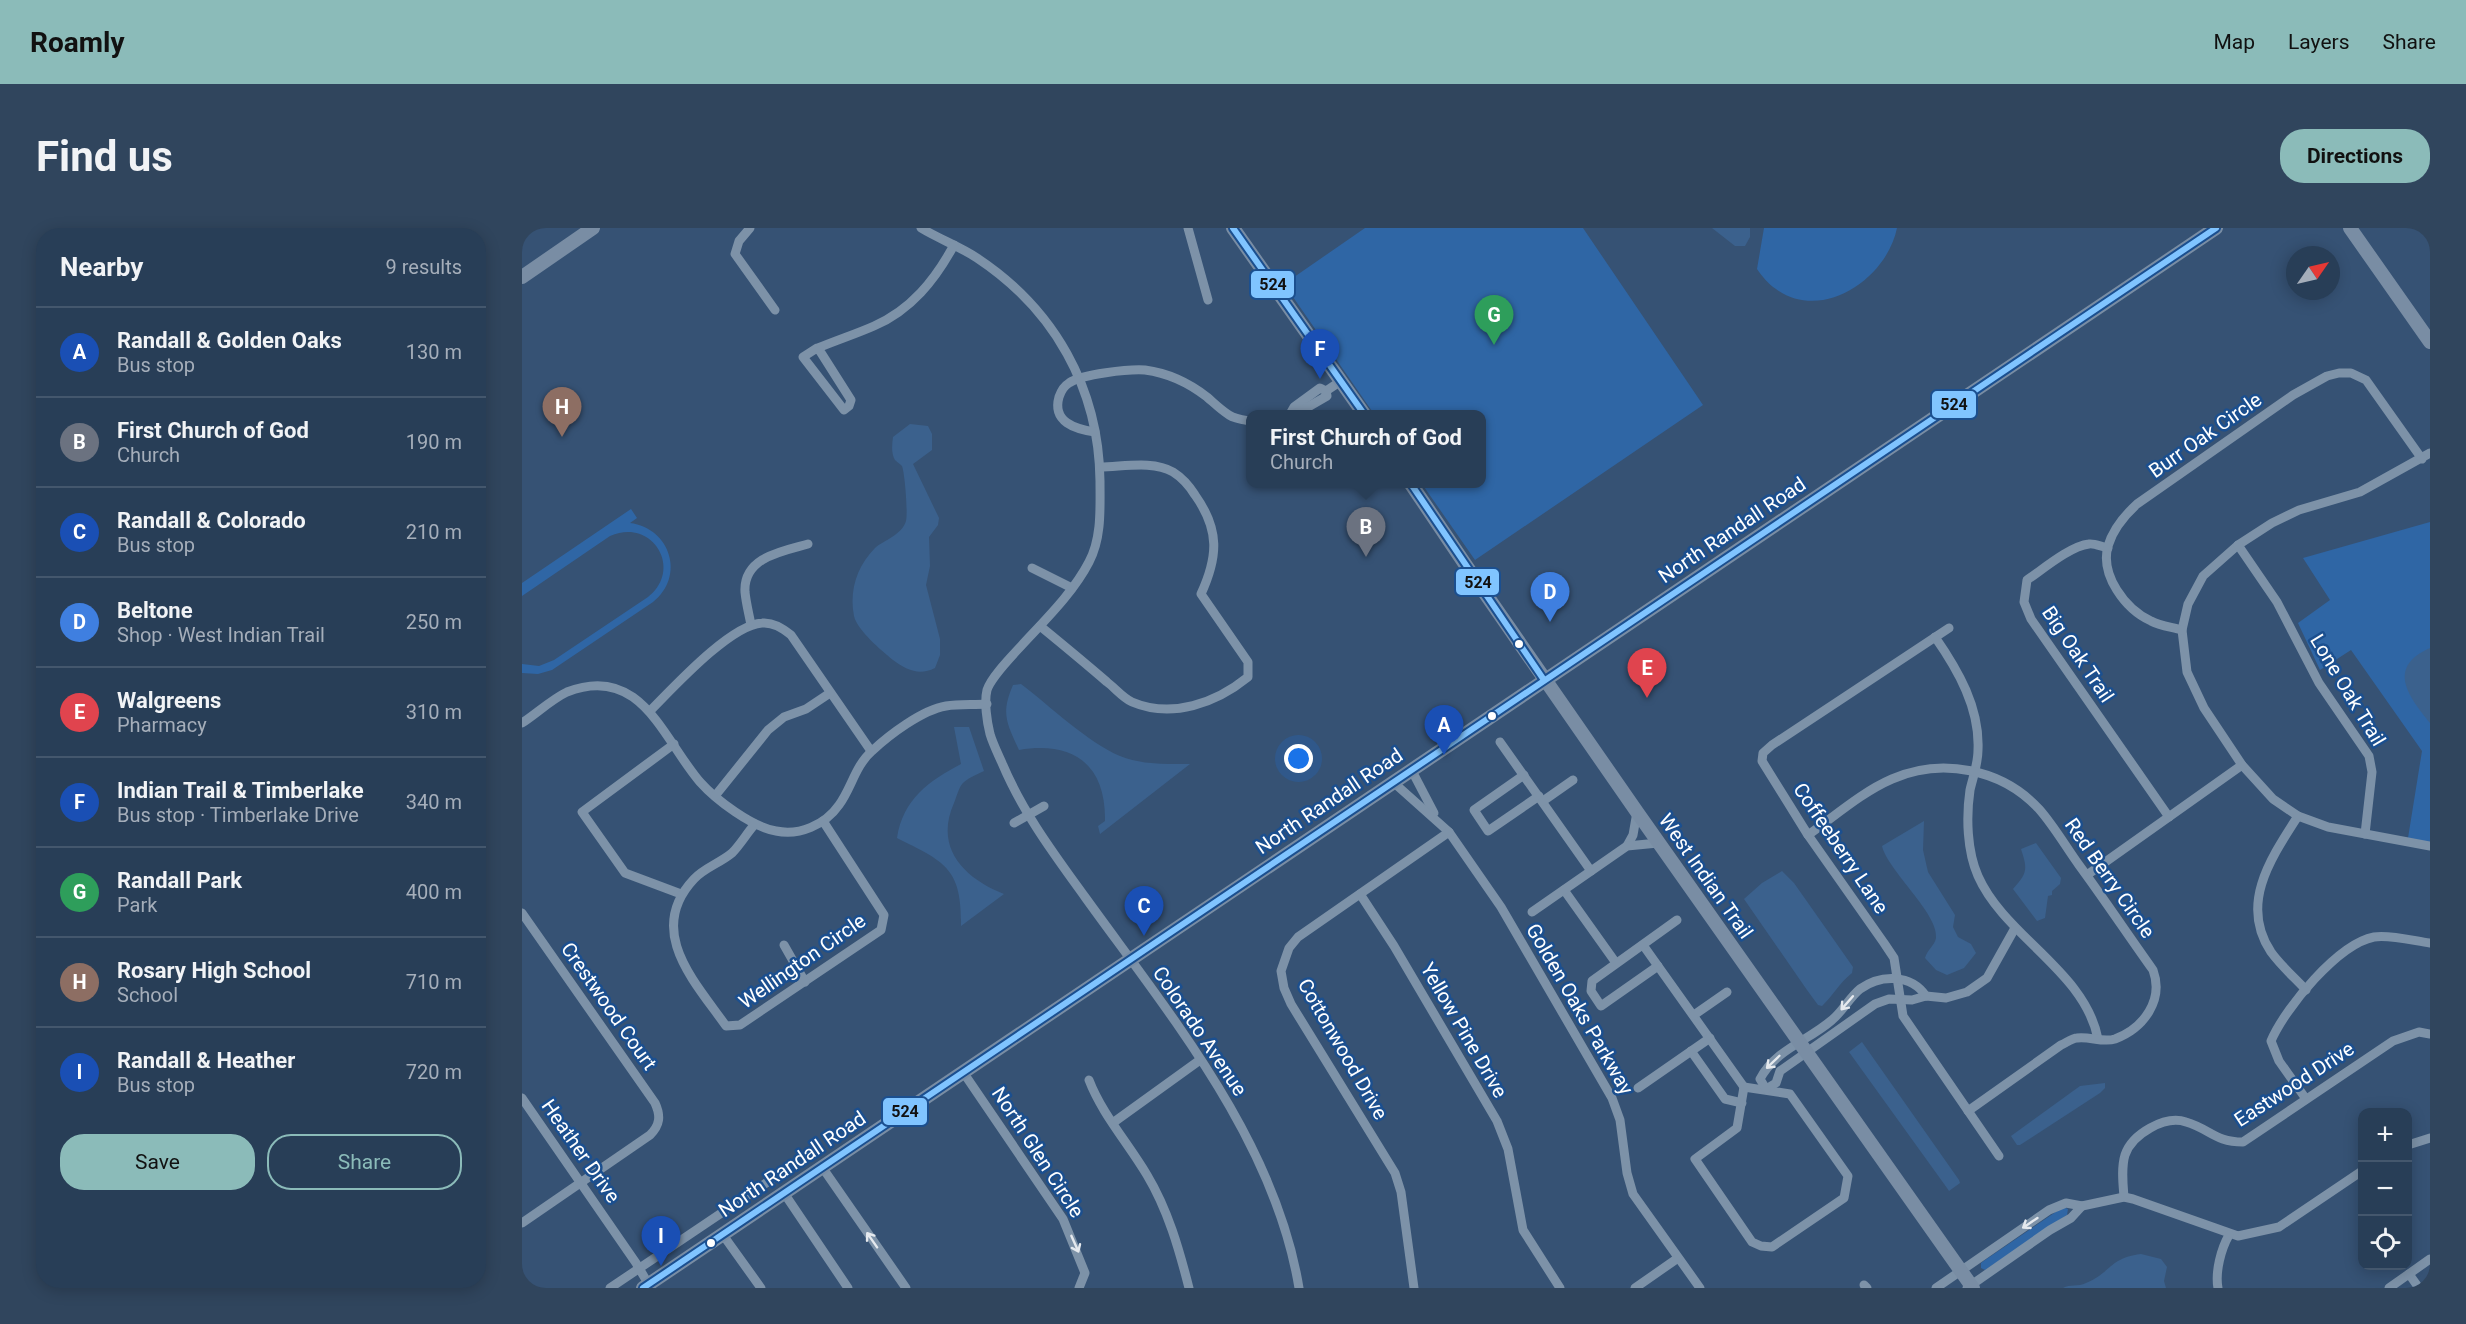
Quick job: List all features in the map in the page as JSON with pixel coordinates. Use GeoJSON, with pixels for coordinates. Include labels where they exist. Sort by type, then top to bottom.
{"type":"FeatureCollection","features":[{"type":"Feature","properties":{"kind":"main road"},"geometry":{"type":"LineString","coordinates":[[522,277],[593,228]]}},
{"type":"Feature","properties":{"kind":"main road"},"geometry":{"type":"LineString","coordinates":[[1233,228],[1361,410]]}},
{"type":"Feature","properties":{"kind":"main road","name":"North Randall Road"},"geometry":{"type":"LineString","coordinates":[[646,1286],[2216,228]]}},
{"type":"Feature","properties":{"kind":"main road"},"geometry":{"type":"LineString","coordinates":[[2350,228],[2430,342]]}},
{"type":"Feature","properties":{"kind":"main road","name":"West Indian Trail"},"geometry":{"type":"LineString","coordinates":[[1414,488],[1637,813],[1971,1287]]}},
{"type":"Feature","properties":{"kind":"street"},"geometry":{"type":"LineString","coordinates":[[750,228],[739,242],[735,254],[775,310]]}},
{"type":"Feature","properties":{"kind":"street","name":"Colorado Avenue"},"geometry":{"type":"LineString","coordinates":[[921,228],[984,263],[1028,300],[1057,337],[1082,379],[1095,432],[1100,467],[1098,534],[1090,560],[1072,588],[1007,661],[987,688],[990,734],[1015,793],[1028,815],[1200,1060],[1232,1110],[1261,1167],[1294,1261],[1299,1288]]}},
{"type":"Feature","properties":{"kind":"street"},"geometry":{"type":"LineString","coordinates":[[1188,228],[1208,300]]}},
{"type":"Feature","properties":{"kind":"street"},"geometry":{"type":"LineString","coordinates":[[818,348],[851,400],[849,406],[844,410],[803,357],[818,348],[874,326],[900,312],[932,281],[954,245]]}},
{"type":"Feature","properties":{"kind":"street"},"geometry":{"type":"LineString","coordinates":[[1095,432],[1079,430],[1066,424],[1060,417],[1057,404],[1060,392],[1068,384],[1119,370],[1146,370],[1173,376],[1204,395],[1230,416],[1246,421]]}},
{"type":"Feature","properties":{"kind":"street","name":"Burr Oak Circle"},"geometry":{"type":"LineString","coordinates":[[2108,548],[2122,518],[2137,504],[2293,395],[2333,374],[2351,373],[2366,380],[2426,456]]}},
{"type":"Feature","properties":{"kind":"street"},"geometry":{"type":"LineString","coordinates":[[1326,391],[1341,381]]}},
{"type":"Feature","properties":{"kind":"street"},"geometry":{"type":"LineString","coordinates":[[1292,410],[1320,388],[1326,391]]}},
{"type":"Feature","properties":{"kind":"street"},"geometry":{"type":"LineString","coordinates":[[1307,410],[1327,396],[1326,391]]}},
{"type":"Feature","properties":{"kind":"street"},"geometry":{"type":"LineString","coordinates":[[2426,456],[2360,492],[2299,510],[2238,544],[2203,576],[2188,604],[2182,630],[2187,672],[2204,708],[2257,784],[2298,816],[2328,827],[2430,846]]}},
{"type":"Feature","properties":{"kind":"street"},"geometry":{"type":"LineString","coordinates":[[1040,626],[1131,701],[1155,708],[1176,710],[1206,702],[1236,687],[1248,677],[1248,662],[1200,594],[1210,574],[1214,555],[1214,532],[1205,509],[1190,488],[1172,472],[1151,465],[1100,467]]}},
{"type":"Feature","properties":{"kind":"street"},"geometry":{"type":"LineString","coordinates":[[751,625],[745,590],[747,578],[755,566],[763,558],[808,544]]}},
{"type":"Feature","properties":{"kind":"street","name":"Big Oak Trail"},"geometry":{"type":"LineString","coordinates":[[2108,548],[2089,544],[2049,565],[2027,580],[2024,602],[2031,619],[2169,817]]}},
{"type":"Feature","properties":{"kind":"street","name":"Lone Oak Trail"},"geometry":{"type":"LineString","coordinates":[[2238,544],[2277,602],[2319,683],[2369,756],[2372,772],[2366,834]]}},
{"type":"Feature","properties":{"kind":"street"},"geometry":{"type":"LineString","coordinates":[[2108,548],[2110,572],[2125,602],[2138,614],[2152,622],[2182,630]]}},
{"type":"Feature","properties":{"kind":"street"},"geometry":{"type":"LineString","coordinates":[[1032,568],[1072,588]]}},
{"type":"Feature","properties":{"kind":"street"},"geometry":{"type":"LineString","coordinates":[[650,711],[707,654],[751,625],[769,623],[782,628],[790,635],[871,752]]}},
{"type":"Feature","properties":{"kind":"street","name":"Coffeeberry Lane"},"geometry":{"type":"LineString","coordinates":[[1948,628],[1762,753],[1763,765],[1808,835],[1894,958],[1903,1016],[1999,1156]]}},
{"type":"Feature","properties":{"kind":"street"},"geometry":{"type":"LineString","coordinates":[[1935,637],[1963,683],[1970,700],[1979,747],[1968,816],[1973,860],[1978,876],[1991,898],[2015,928],[2041,950],[2063,976],[2094,1021],[2098,1039]]}},
{"type":"Feature","properties":{"kind":"street"},"geometry":{"type":"LineString","coordinates":[[522,723],[567,692],[599,685],[629,693],[650,711],[699,781],[715,796],[755,824],[775,831],[798,832],[823,822],[839,805],[853,775],[871,752],[912,720],[944,706],[987,704]]}},
{"type":"Feature","properties":{"kind":"street"},"geometry":{"type":"LineString","coordinates":[[715,796],[768,730],[784,717],[806,709],[830,693]]}},
{"type":"Feature","properties":{"kind":"street"},"geometry":{"type":"LineString","coordinates":[[1500,742],[1591,871]]}},
{"type":"Feature","properties":{"kind":"street"},"geometry":{"type":"LineString","coordinates":[[674,744],[582,812],[625,873],[681,894],[695,878],[731,853],[755,824]]}},
{"type":"Feature","properties":{"kind":"street"},"geometry":{"type":"LineString","coordinates":[[2087,875],[2242,765]]}},
{"type":"Feature","properties":{"kind":"street","name":"Red Berry Circle"},"geometry":{"type":"LineString","coordinates":[[1808,835],[1891,779],[1924,769],[1942,767],[1974,772],[2007,784],[2040,810],[2152,970],[2157,981],[2156,999],[2144,1020],[2115,1039],[2076,1038],[2061,1045],[1968,1112]]}},
{"type":"Feature","properties":{"kind":"street","name":"Golden Oaks Parkway"},"geometry":{"type":"LineString","coordinates":[[1411,770],[1438,820]]}},
{"type":"Feature","properties":{"kind":"street"},"geometry":{"type":"LineString","coordinates":[[1524,775],[1474,810],[1488,831],[1573,780]]}},
{"type":"Feature","properties":{"kind":"street","name":"Golden Oaks Parkway"},"geometry":{"type":"LineString","coordinates":[[1393,782],[1449,832],[1501,907],[1606,1087],[1620,1120],[1629,1184],[1641,1205],[1700,1288]]}},
{"type":"Feature","properties":{"kind":"street"},"geometry":{"type":"LineString","coordinates":[[1014,823],[1044,806]]}},
{"type":"Feature","properties":{"kind":"street"},"geometry":{"type":"LineString","coordinates":[[1532,912],[1627,846],[1633,835],[1637,813]]}},
{"type":"Feature","properties":{"kind":"street"},"geometry":{"type":"LineString","coordinates":[[2298,816],[2260,884],[2257,908],[2262,937],[2272,954],[2306,990]]}},
{"type":"Feature","properties":{"kind":"street","name":"Wellington Circle"},"geometry":{"type":"LineString","coordinates":[[681,894],[674,920],[674,943],[683,964],[726,1026],[740,1025],[881,930],[884,915],[823,822]]}},
{"type":"Feature","properties":{"kind":"street","name":"Cottonwood Drive"},"geometry":{"type":"LineString","coordinates":[[1414,1288],[1401,1192],[1395,1173],[1291,1004],[1284,988],[1281,971],[1289,948],[1298,937],[1449,832]]}},
{"type":"Feature","properties":{"kind":"street"},"geometry":{"type":"LineString","coordinates":[[1627,846],[1658,843]]}},
{"type":"Feature","properties":{"kind":"street"},"geometry":{"type":"LineString","coordinates":[[1564,890],[1616,963]]}},
{"type":"Feature","properties":{"kind":"street","name":"Yellow Pine Drive"},"geometry":{"type":"LineString","coordinates":[[1360,894],[1394,946],[1497,1121],[1508,1149],[1523,1230],[1560,1288]]}},
{"type":"Feature","properties":{"kind":"street","name":"Crestwood Court"},"geometry":{"type":"LineString","coordinates":[[522,913],[655,1103],[659,1112],[659,1122],[650,1136],[581,1182]]}},
{"type":"Feature","properties":{"kind":"street"},"geometry":{"type":"LineString","coordinates":[[1658,966],[1601,1006],[1591,992],[1592,981],[1677,920]]}},
{"type":"Feature","properties":{"kind":"street"},"geometry":{"type":"LineString","coordinates":[[1766,1089],[1776,1083],[1780,1071],[1869,1007],[1889,999],[1912,1000],[1926,996],[1955,997],[1967,992],[1993,968],[2015,928]]}},
{"type":"Feature","properties":{"kind":"street"},"geometry":{"type":"LineString","coordinates":[[2306,1099],[2279,1061],[2271,1041],[2278,1023],[2338,955],[2356,943],[2376,937],[2430,943]]}},
{"type":"Feature","properties":{"kind":"street"},"geometry":{"type":"LineString","coordinates":[[784,945],[805,981]]}},
{"type":"Feature","properties":{"kind":"street"},"geometry":{"type":"LineString","coordinates":[[1643,945],[1744,1087],[1739,1123],[1735,1131],[1695,1159],[1752,1242],[1772,1247],[1844,1198],[1848,1176],[1790,1094],[1744,1087]]}},
{"type":"Feature","properties":{"kind":"street"},"geometry":{"type":"LineString","coordinates":[[1766,1089],[1760,1079],[1766,1069],[1798,1041],[1832,1020],[1850,999],[1869,984],[1897,977],[1921,987],[1926,996]]}},
{"type":"Feature","properties":{"kind":"street"},"geometry":{"type":"LineString","coordinates":[[1694,1016],[1727,992]]}},
{"type":"Feature","properties":{"kind":"street","name":"Eastwood Drive"},"geometry":{"type":"LineString","coordinates":[[2124,1197],[2125,1155],[2136,1139],[2156,1125],[2175,1120],[2186,1121],[2226,1142],[2242,1142],[2393,1041],[2419,1032],[2430,1034]]}},
{"type":"Feature","properties":{"kind":"street"},"geometry":{"type":"LineString","coordinates":[[1638,1088],[1710,1038]]}},
{"type":"Feature","properties":{"kind":"street"},"geometry":{"type":"LineString","coordinates":[[1691,1051],[1725,1099],[1742,1103]]}},
{"type":"Feature","properties":{"kind":"street"},"geometry":{"type":"LineString","coordinates":[[1113,1122],[1200,1060]]}},
{"type":"Feature","properties":{"kind":"street","name":"North Glen Circle"},"geometry":{"type":"LineString","coordinates":[[963,1072],[1063,1219],[1077,1247],[1085,1272],[1079,1288]]}},
{"type":"Feature","properties":{"kind":"street"},"geometry":{"type":"LineString","coordinates":[[1089,1080],[1096,1098],[1148,1176],[1165,1210],[1178,1242],[1190,1288]]}},
{"type":"Feature","properties":{"kind":"street","name":"Heather Drive"},"geometry":{"type":"LineString","coordinates":[[522,1098],[639,1268],[646,1286]]}},
{"type":"Feature","properties":{"kind":"street"},"geometry":{"type":"LineString","coordinates":[[2412,1143],[2430,1138]]}},
{"type":"Feature","properties":{"kind":"street"},"geometry":{"type":"LineString","coordinates":[[822,1167],[906,1288]]}},
{"type":"Feature","properties":{"kind":"street"},"geometry":{"type":"LineString","coordinates":[[1936,1288],[2049,1210],[2066,1203],[2082,1206],[2124,1197],[2170,1210],[2229,1235],[2238,1236],[2257,1234],[2278,1227],[2358,1174]]}},
{"type":"Feature","properties":{"kind":"street","name":"North Randall Road"},"geometry":{"type":"LineString","coordinates":[[610,1288],[772,1179]]}},
{"type":"Feature","properties":{"kind":"street"},"geometry":{"type":"LineString","coordinates":[[522,1223],[581,1182]]}},
{"type":"Feature","properties":{"kind":"street"},"geometry":{"type":"LineString","coordinates":[[784,1193],[848,1288]]}},
{"type":"Feature","properties":{"kind":"street"},"geometry":{"type":"LineString","coordinates":[[1971,1287],[2050,1230],[2071,1218],[2082,1206]]}},
{"type":"Feature","properties":{"kind":"street"},"geometry":{"type":"LineString","coordinates":[[723,1234],[759,1285],[748,1288]]}},
{"type":"Feature","properties":{"kind":"street"},"geometry":{"type":"LineString","coordinates":[[2218,1288],[2216,1278],[2225,1242],[2229,1235]]}},
{"type":"Feature","properties":{"kind":"street"},"geometry":{"type":"LineString","coordinates":[[1635,1288],[1678,1258]]}},
{"type":"Feature","properties":{"kind":"street"},"geometry":{"type":"LineString","coordinates":[[2389,1288],[2430,1259]]}},
{"type":"Feature","properties":{"kind":"street"},"geometry":{"type":"LineString","coordinates":[[2409,1274],[2419,1288]]}},
{"type":"Feature","properties":{"kind":"shaded area"},"geometry":{"type":"Polygon","coordinates":[[[1365,228],[1583,228],[1703,405],[1475,560],[1425,488],[1486,488],[1486,410],[1371,410],[1284,284],[1365,228]]]}},
{"type":"Feature","properties":{"kind":"shaded area"},"geometry":{"type":"Polygon","coordinates":[[[1712,228],[1750,228],[1750,237],[1745,246],[1735,246],[1712,228]]]}},
{"type":"Feature","properties":{"kind":"shaded area"},"geometry":{"type":"Polygon","coordinates":[[[1764,228],[1897,228],[1891,246],[1867,278],[1850,290],[1832,298],[1813,301],[1794,298],[1776,289],[1757,269],[1764,228]]]}},
{"type":"Feature","properties":{"kind":"shaded area"},"geometry":{"type":"Polygon","coordinates":[[[910,424],[928,426],[932,434],[932,450],[913,464],[939,518],[938,525],[929,537],[930,566],[926,585],[940,639],[940,655],[935,668],[924,672],[903,667],[877,646],[856,622],[853,607],[856,579],[863,563],[875,548],[901,530],[906,521],[903,470],[895,460],[892,446],[893,437],[910,424]]]}},
{"type":"Feature","properties":{"kind":"shaded area"},"geometry":{"type":"Polygon","coordinates":[[[631,509],[637,518],[630,523],[644,527],[655,534],[664,543],[669,555],[671,567],[669,579],[663,591],[653,602],[552,670],[538,674],[522,673],[522,664],[539,666],[554,660],[648,597],[658,586],[663,573],[663,560],[658,549],[650,540],[639,534],[625,532],[610,536],[522,596],[522,583],[631,509]]]}},
{"type":"Feature","properties":{"kind":"shaded area"},"geometry":{"type":"Polygon","coordinates":[[[2430,522],[2430,843],[2408,838],[2422,751],[2351,650],[2320,670],[2298,623],[2330,600],[2303,558],[2430,522]]]}},
{"type":"Feature","properties":{"kind":"shaded area"},"geometry":{"type":"Polygon","coordinates":[[[2430,648],[2430,723],[2409,692],[2405,682],[2405,673],[2409,664],[2417,656],[2430,648]]]}},
{"type":"Feature","properties":{"kind":"shaded area"},"geometry":{"type":"Polygon","coordinates":[[[1021,684],[1107,750],[1128,759],[1164,764],[1190,764],[1100,834],[1098,826],[1105,821],[1104,801],[1100,785],[1083,761],[1070,753],[1055,749],[1019,750],[1008,725],[1006,710],[1013,685],[1021,684]]]}},
{"type":"Feature","properties":{"kind":"shaded area"},"geometry":{"type":"Polygon","coordinates":[[[954,727],[969,727],[984,771],[966,780],[959,789],[949,819],[950,847],[965,870],[976,879],[1004,894],[961,926],[958,891],[947,869],[939,861],[897,838],[900,824],[911,802],[938,777],[961,764],[954,727]]]}},
{"type":"Feature","properties":{"kind":"shaded area"},"geometry":{"type":"Polygon","coordinates":[[[1924,821],[1923,850],[1928,872],[1955,915],[1953,927],[1958,937],[1971,944],[1976,953],[1964,968],[1947,975],[1936,970],[1925,958],[1936,938],[1935,928],[1922,905],[1893,868],[1882,846],[1924,821]]]}},
{"type":"Feature","properties":{"kind":"shaded area"},"geometry":{"type":"Polygon","coordinates":[[[2036,843],[2061,878],[2060,884],[2052,891],[2052,895],[2048,896],[2045,918],[2037,921],[2013,889],[2025,871],[2021,849],[2036,843]]]}},
{"type":"Feature","properties":{"kind":"shaded area"},"geometry":{"type":"Polygon","coordinates":[[[1782,871],[1794,883],[1853,967],[1852,973],[1822,1006],[1818,1005],[1807,990],[1744,899],[1762,883],[1782,871]]]}},
{"type":"Feature","properties":{"kind":"shaded area"},"geometry":{"type":"Polygon","coordinates":[[[1862,1042],[1959,1180],[1960,1183],[1949,1191],[1849,1052],[1862,1042]]]}},
{"type":"Feature","properties":{"kind":"shaded area"},"geometry":{"type":"Polygon","coordinates":[[[2105,1083],[2105,1088],[2100,1093],[2020,1145],[2017,1145],[2011,1136],[2080,1086],[2105,1083]]]}},
{"type":"Feature","properties":{"kind":"shaded area"},"geometry":{"type":"Polygon","coordinates":[[[2063,1207],[2068,1209],[2067,1215],[1985,1270],[1981,1268],[1981,1263],[1985,1260],[2063,1207]]]}},
{"type":"Feature","properties":{"kind":"shaded area"},"geometry":{"type":"Polygon","coordinates":[[[2141,1254],[2161,1259],[2167,1267],[2164,1281],[2166,1288],[2063,1288],[2086,1283],[2101,1275],[2116,1262],[2141,1254]]]}},
{"type":"Feature","properties":{"kind":"transit line","name":"524"},"geometry":{"type":"LineString","coordinates":[[1233,228],[1361,410]]}},
{"type":"Feature","properties":{"kind":"transit line","name":"524"},"geometry":{"type":"LineString","coordinates":[[643,1288],[2216,228]]}},
{"type":"Feature","properties":{"kind":"transit line","name":"524"},"geometry":{"type":"LineString","coordinates":[[1414,488],[1544,680]]}},
{"type":"Feature","properties":{"kind":"place","name":"Randall Park"},"geometry":{"type":"Point","coordinates":[1494,345]}},
{"type":"Feature","properties":{"kind":"place","name":"Indian Trail & Timberlake"},"geometry":{"type":"Point","coordinates":[1320,379]}},
{"type":"Feature","properties":{"kind":"place","name":"Rosary High School"},"geometry":{"type":"Point","coordinates":[562,437]}},
{"type":"Feature","properties":{"kind":"place","name":"First Church of God"},"geometry":{"type":"Point","coordinates":[1366,557]}},
{"type":"Feature","properties":{"kind":"place","name":"Beltone"},"geometry":{"type":"Point","coordinates":[1550,622]}},
{"type":"Feature","properties":{"kind":"place","name":"Walgreens"},"geometry":{"type":"Point","coordinates":[1647,698]}},
{"type":"Feature","properties":{"kind":"place","name":"Randall & Golden Oaks"},"geometry":{"type":"Point","coordinates":[1444,755]}},
{"type":"Feature","properties":{"kind":"place","name":"Randall & Colorado"},"geometry":{"type":"Point","coordinates":[1144,936]}},
{"type":"Feature","properties":{"kind":"place","name":"Randall & Heather"},"geometry":{"type":"Point","coordinates":[661,1266]}}]}
